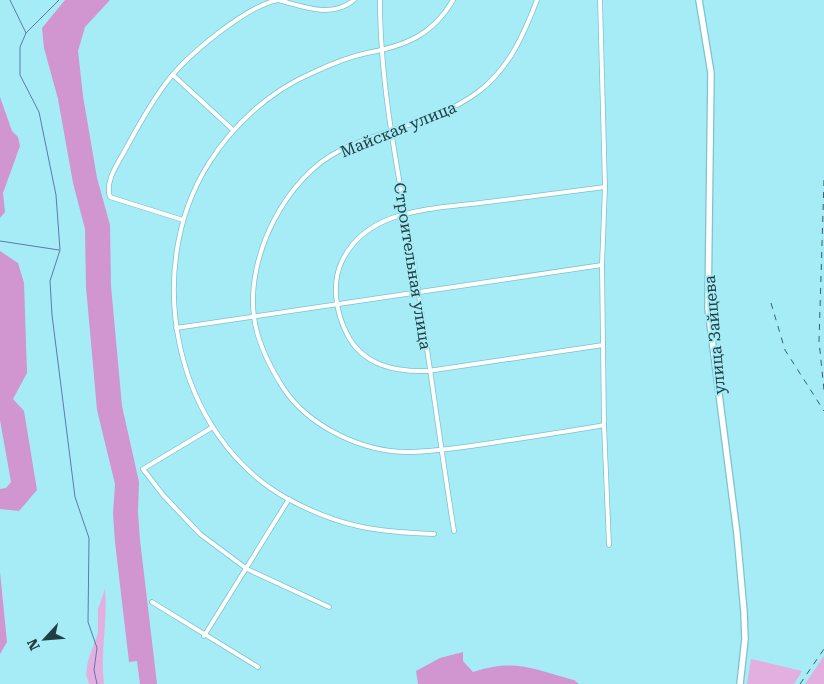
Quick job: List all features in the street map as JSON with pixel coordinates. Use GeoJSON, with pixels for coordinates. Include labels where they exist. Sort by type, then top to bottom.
{"type":"FeatureCollection","features":[{"type":"Feature","properties":{"kind":"street"},"geometry":{"type":"LineString","coordinates":[[183,220],[110,197],[107,188],[112,174],[142,119],[173,75],[203,46],[239,19],[270,2],[278,0],[300,8],[320,10],[342,6],[354,0]]}},
{"type":"Feature","properties":{"kind":"street","name":"Строительная улица"},"geometry":{"type":"LineString","coordinates":[[380,0],[381,52],[391,130],[418,291],[428,371],[454,531]]}},
{"type":"Feature","properties":{"kind":"street"},"geometry":{"type":"LineString","coordinates":[[434,534],[381,532],[354,527],[288,499],[250,471],[212,427],[185,367],[176,328],[172,286],[175,254],[183,220],[194,189],[209,163],[233,130],[262,103],[310,74],[344,60],[402,46],[432,26],[446,12],[453,0]]}},
{"type":"Feature","properties":{"kind":"street","name":"Майская улица"},"geometry":{"type":"LineString","coordinates":[[537,0],[514,51],[501,70],[481,90],[444,112],[341,150],[321,161],[300,180],[267,231],[259,258],[254,315],[263,351],[284,389],[302,410],[338,434],[382,449],[409,452],[441,450],[604,425]]}},
{"type":"Feature","properties":{"kind":"street"},"geometry":{"type":"LineString","coordinates":[[600,0],[605,187],[602,264],[604,425],[609,545]]}},
{"type":"Feature","properties":{"kind":"street","name":"улица Зайцева"},"geometry":{"type":"LineString","coordinates":[[699,0],[711,73],[708,308],[737,534],[745,639],[740,684]]}},
{"type":"Feature","properties":{"kind":"street"},"geometry":{"type":"LineString","coordinates":[[173,75],[233,130]]}},
{"type":"Feature","properties":{"kind":"street"},"geometry":{"type":"LineString","coordinates":[[603,345],[428,371],[404,372],[376,363],[361,352],[348,336],[337,304],[335,287],[338,270],[349,247],[369,228],[405,213],[605,187]]}},
{"type":"Feature","properties":{"kind":"street"},"geometry":{"type":"LineString","coordinates":[[176,328],[602,264]]}},
{"type":"Feature","properties":{"kind":"street"},"geometry":{"type":"LineString","coordinates":[[212,427],[143,469],[163,495],[200,534],[247,570],[329,607]]}},
{"type":"Feature","properties":{"kind":"street"},"geometry":{"type":"LineString","coordinates":[[204,636],[247,570],[288,499]]}},
{"type":"Feature","properties":{"kind":"street"},"geometry":{"type":"LineString","coordinates":[[152,602],[204,636],[258,667]]}},
{"type":"Feature","properties":{"kind":"shaded area"},"geometry":{"type":"Polygon","coordinates":[[[65,0],[110,0],[85,27],[78,51],[83,96],[97,178],[110,225],[111,286],[122,406],[139,482],[138,513],[140,540],[157,684],[140,684],[137,661],[129,662],[115,542],[113,514],[115,484],[97,410],[86,287],[85,229],[73,183],[58,99],[44,48],[42,28],[65,0]]]}},
{"type":"Feature","properties":{"kind":"shaded area"},"geometry":{"type":"Polygon","coordinates":[[[0,97],[12,131],[18,137],[20,146],[3,193],[5,212],[0,218],[0,97]]]}},
{"type":"Feature","properties":{"kind":"shaded area"},"geometry":{"type":"Polygon","coordinates":[[[0,251],[18,263],[24,283],[27,373],[13,399],[24,411],[37,490],[19,511],[0,509],[0,489],[6,488],[11,482],[0,420],[0,251]]]}},
{"type":"Feature","properties":{"kind":"shaded area"},"geometry":{"type":"Polygon","coordinates":[[[0,572],[7,642],[0,654],[0,572]]]}},
{"type":"Feature","properties":{"kind":"shaded area"},"geometry":{"type":"Polygon","coordinates":[[[105,589],[104,684],[89,684],[86,674],[88,661],[98,633],[98,609],[105,589]]]}},
{"type":"Feature","properties":{"kind":"shaded area"},"geometry":{"type":"Polygon","coordinates":[[[463,652],[463,661],[473,672],[513,665],[574,680],[579,684],[418,684],[416,671],[440,658],[463,652]]]}},
{"type":"Feature","properties":{"kind":"shaded area"},"geometry":{"type":"Polygon","coordinates":[[[824,656],[824,684],[805,684],[824,656]]]}},
{"type":"Feature","properties":{"kind":"shaded area"},"geometry":{"type":"Polygon","coordinates":[[[751,659],[802,671],[794,684],[747,684],[751,659]]]}},
{"type":"Feature","properties":{"kind":"waterway"},"geometry":{"type":"LineString","coordinates":[[10,0],[26,33],[20,47],[20,75],[39,112],[56,195],[60,250],[50,281],[52,315],[75,497],[89,538],[88,622],[97,648],[94,670],[97,684]]}},
{"type":"Feature","properties":{"kind":"waterway"},"geometry":{"type":"LineString","coordinates":[[26,33],[59,0]]}},
{"type":"Feature","properties":{"kind":"waterway"},"geometry":{"type":"LineString","coordinates":[[0,241],[59,250]]}},
{"type":"Feature","properties":{"kind":"railway"},"geometry":{"type":"LineString","coordinates":[[824,180],[819,341],[824,390]]}},
{"type":"Feature","properties":{"kind":"railway"},"geometry":{"type":"LineString","coordinates":[[771,303],[785,350],[824,411]]}},
{"type":"Feature","properties":{"kind":"railway"},"geometry":{"type":"LineString","coordinates":[[800,684],[824,649]]}}]}
